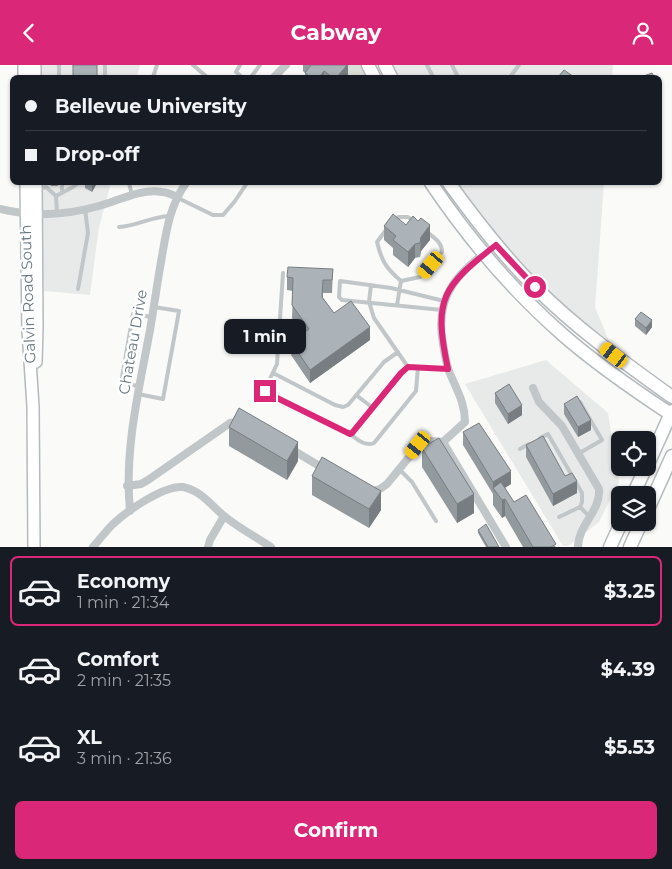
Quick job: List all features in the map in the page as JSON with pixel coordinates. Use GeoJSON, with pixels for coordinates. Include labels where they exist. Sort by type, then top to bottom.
{"type":"FeatureCollection","features":[{"type":"Feature","properties":{"kind":"main road","name":"Galvin Road South"},"geometry":{"type":"LineString","coordinates":[[26,185],[31,214],[28,331],[33,406],[34,547]]}},
{"type":"Feature","properties":{"kind":"main road"},"geometry":{"type":"LineString","coordinates":[[432,185],[448,209],[484,254],[534,308],[567,339],[610,372],[672,413],[656,447]]}},
{"type":"Feature","properties":{"kind":"main road"},"geometry":{"type":"LineString","coordinates":[[451,185],[496,245],[535,287],[575,324],[672,397]]}},
{"type":"Feature","properties":{"kind":"main road","name":"Galvin Road South"},"geometry":{"type":"LineString","coordinates":[[31,214],[41,186]]}},
{"type":"Feature","properties":{"kind":"main road"},"geometry":{"type":"LineString","coordinates":[[656,491],[672,456]]}},
{"type":"Feature","properties":{"kind":"main road"},"geometry":{"type":"LineString","coordinates":[[610,547],[617,531]]}},
{"type":"Feature","properties":{"kind":"main road"},"geometry":{"type":"LineString","coordinates":[[630,547],[637,531]]}},
{"type":"Feature","properties":{"kind":"street","name":"Chateau Drive"},"geometry":{"type":"LineString","coordinates":[[130,511],[127,485],[130,434],[169,216],[176,197],[185,185]]}},
{"type":"Feature","properties":{"kind":"street"},"geometry":{"type":"LineString","coordinates":[[0,209],[31,214],[57,213],[85,209],[139,193],[162,191],[176,197]]}},
{"type":"Feature","properties":{"kind":"street"},"geometry":{"type":"LineString","coordinates":[[363,491],[373,492],[380,489],[387,484],[418,445],[431,441],[443,442],[465,422],[465,410],[448,369],[441,330],[442,311],[444,301],[453,283],[469,266],[496,245]]}},
{"type":"Feature","properties":{"kind":"street"},"geometry":{"type":"LineString","coordinates":[[532,388],[539,402],[562,426],[599,489],[599,501],[578,541],[578,547]]}},
{"type":"Feature","properties":{"kind":"street"},"geometry":{"type":"LineString","coordinates":[[127,485],[140,484],[148,480],[230,423],[240,421],[249,424]]}},
{"type":"Feature","properties":{"kind":"street"},"geometry":{"type":"LineString","coordinates":[[443,442],[506,547]]}},
{"type":"Feature","properties":{"kind":"street"},"geometry":{"type":"LineString","coordinates":[[282,443],[330,472]]}},
{"type":"Feature","properties":{"kind":"street"},"geometry":{"type":"LineString","coordinates":[[93,547],[114,523],[154,495],[173,488],[184,487],[206,498],[224,516],[271,547]]}},
{"type":"Feature","properties":{"kind":"street"},"geometry":{"type":"LineString","coordinates":[[208,547],[224,516]]}},
{"type":"Feature","properties":{"kind":"lane"},"geometry":{"type":"LineString","coordinates":[[193,65],[205,75]]}},
{"type":"Feature","properties":{"kind":"lane"},"geometry":{"type":"LineString","coordinates":[[240,65],[236,72],[240,75]]}},
{"type":"Feature","properties":{"kind":"lane"},"geometry":{"type":"LineString","coordinates":[[62,185],[62,193]]}},
{"type":"Feature","properties":{"kind":"lane"},"geometry":{"type":"LineString","coordinates":[[56,196],[75,185]]}},
{"type":"Feature","properties":{"kind":"lane"},"geometry":{"type":"LineString","coordinates":[[130,185],[132,195]]}},
{"type":"Feature","properties":{"kind":"lane"},"geometry":{"type":"LineString","coordinates":[[176,197],[214,215],[222,215],[247,185]]}},
{"type":"Feature","properties":{"kind":"lane"},"geometry":{"type":"LineString","coordinates":[[41,186],[56,196]]}},
{"type":"Feature","properties":{"kind":"lane"},"geometry":{"type":"LineString","coordinates":[[56,196],[57,213]]}},
{"type":"Feature","properties":{"kind":"lane"},"geometry":{"type":"LineString","coordinates":[[78,289],[88,233],[85,209]]}},
{"type":"Feature","properties":{"kind":"lane"},"geometry":{"type":"LineString","coordinates":[[119,227],[128,227],[157,217],[169,216]]}},
{"type":"Feature","properties":{"kind":"lane"},"geometry":{"type":"LineString","coordinates":[[392,223],[398,217],[408,217],[414,222]]}},
{"type":"Feature","properties":{"kind":"lane"},"geometry":{"type":"LineString","coordinates":[[401,281],[420,277],[442,252],[439,242],[421,227]]}},
{"type":"Feature","properties":{"kind":"lane"},"geometry":{"type":"LineString","coordinates":[[387,229],[377,241],[379,249],[387,269],[401,281]]}},
{"type":"Feature","properties":{"kind":"lane"},"geometry":{"type":"LineString","coordinates":[[283,273],[277,364],[265,389],[267,393],[369,445],[374,443],[416,391],[418,367]]}},
{"type":"Feature","properties":{"kind":"lane"},"geometry":{"type":"LineString","coordinates":[[442,311],[340,299],[340,281],[399,290],[444,301]]}},
{"type":"Feature","properties":{"kind":"lane"},"geometry":{"type":"LineString","coordinates":[[397,305],[401,281]]}},
{"type":"Feature","properties":{"kind":"lane"},"geometry":{"type":"LineString","coordinates":[[371,285],[369,302],[374,318],[408,367]]}},
{"type":"Feature","properties":{"kind":"lane"},"geometry":{"type":"LineString","coordinates":[[152,317],[133,314],[122,383],[164,399],[179,311],[154,307]]}},
{"type":"Feature","properties":{"kind":"lane"},"geometry":{"type":"LineString","coordinates":[[273,373],[341,407],[348,405],[384,362],[398,352]]}},
{"type":"Feature","properties":{"kind":"lane"},"geometry":{"type":"LineString","coordinates":[[350,434],[408,367],[448,369]]}},
{"type":"Feature","properties":{"kind":"lane"},"geometry":{"type":"LineString","coordinates":[[356,395],[373,408]]}},
{"type":"Feature","properties":{"kind":"lane"},"geometry":{"type":"LineString","coordinates":[[578,454],[602,441],[580,402]]}},
{"type":"Feature","properties":{"kind":"lane"},"geometry":{"type":"LineString","coordinates":[[520,449],[548,434],[582,493],[580,507],[559,517]]}},
{"type":"Feature","properties":{"kind":"lane"},"geometry":{"type":"LineString","coordinates":[[399,469],[412,482],[436,521]]}},
{"type":"Feature","properties":{"kind":"lane"},"geometry":{"type":"LineString","coordinates":[[580,507],[590,517]]}},
{"type":"Feature","properties":{"kind":"shaded area"},"geometry":{"type":"Polygon","coordinates":[[[31,65],[140,65],[138,75],[32,75],[31,65]]]}},
{"type":"Feature","properties":{"kind":"shaded area"},"geometry":{"type":"Polygon","coordinates":[[[331,65],[363,65],[368,75],[353,75],[344,75],[331,65]]]}},
{"type":"Feature","properties":{"kind":"shaded area"},"geometry":{"type":"Polygon","coordinates":[[[393,65],[613,65],[612,75],[397,75],[393,65]]]}},
{"type":"Feature","properties":{"kind":"shaded area"},"geometry":{"type":"Polygon","coordinates":[[[38,185],[110,185],[99,227],[90,295],[44,291],[38,185]]]}},
{"type":"Feature","properties":{"kind":"shaded area"},"geometry":{"type":"Polygon","coordinates":[[[456,185],[604,185],[595,307],[612,348],[541,287],[501,243],[456,185]]]}},
{"type":"Feature","properties":{"kind":"shaded area"},"geometry":{"type":"Polygon","coordinates":[[[546,360],[608,413],[611,432],[611,476],[618,476],[619,482],[617,486],[611,486],[611,498],[599,522],[568,546],[563,546],[465,384],[546,360]]]}},
{"type":"Feature","properties":{"kind":"building"},"geometry":{"type":"Polygon","coordinates":[[[73,65],[97,65],[97,75],[73,75],[73,65]]]}},
{"type":"Feature","properties":{"kind":"building"},"geometry":{"type":"Polygon","coordinates":[[[311,65],[347,65],[339,75],[329,75],[324,71],[321,75],[308,75],[305,73],[311,65]]]}},
{"type":"Feature","properties":{"kind":"building"},"geometry":{"type":"Polygon","coordinates":[[[564,70],[571,75],[560,75],[564,70]]]}},
{"type":"Feature","properties":{"kind":"building"},"geometry":{"type":"Polygon","coordinates":[[[393,214],[406,225],[413,216],[418,221],[421,218],[430,225],[421,237],[420,243],[415,244],[408,252],[393,240],[396,236],[384,226],[393,214]]]}},
{"type":"Feature","properties":{"kind":"building"},"geometry":{"type":"Polygon","coordinates":[[[288,267],[333,269],[332,280],[323,280],[322,297],[334,313],[351,301],[370,327],[310,370],[291,342],[309,329],[292,305],[293,278],[287,277],[288,267]]]}},
{"type":"Feature","properties":{"kind":"building"},"geometry":{"type":"Polygon","coordinates":[[[641,312],[652,320],[646,328],[635,319],[641,312]]]}},
{"type":"Feature","properties":{"kind":"building"},"geometry":{"type":"Polygon","coordinates":[[[509,384],[522,405],[508,414],[495,393],[509,384]]]}},
{"type":"Feature","properties":{"kind":"building"},"geometry":{"type":"Polygon","coordinates":[[[577,396],[591,420],[578,427],[564,404],[577,396]]]}},
{"type":"Feature","properties":{"kind":"building"},"geometry":{"type":"Polygon","coordinates":[[[239,408],[298,442],[287,461],[229,427],[239,408]]]}},
{"type":"Feature","properties":{"kind":"building"},"geometry":{"type":"Polygon","coordinates":[[[479,423],[511,471],[493,482],[463,432],[479,423]]]}},
{"type":"Feature","properties":{"kind":"building"},"geometry":{"type":"Polygon","coordinates":[[[543,436],[565,476],[572,473],[577,481],[553,494],[526,445],[543,436]]]}},
{"type":"Feature","properties":{"kind":"building"},"geometry":{"type":"Polygon","coordinates":[[[439,438],[474,494],[457,504],[422,448],[439,438]]]}},
{"type":"Feature","properties":{"kind":"building"},"geometry":{"type":"Polygon","coordinates":[[[322,457],[381,491],[369,509],[312,476],[322,457]]]}},
{"type":"Feature","properties":{"kind":"building"},"geometry":{"type":"Polygon","coordinates":[[[501,482],[514,502],[526,495],[556,544],[551,547],[533,547],[505,499],[502,500],[493,488],[501,482]]]}},
{"type":"Feature","properties":{"kind":"building"},"geometry":{"type":"Polygon","coordinates":[[[486,524],[499,547],[488,547],[478,530],[486,524]]]}},
{"type":"Feature","properties":{"kind":"route"},"geometry":{"type":"LineString","coordinates":[[265,391],[350,434],[408,367],[448,369],[441,330],[444,301],[453,283],[469,266],[496,245],[535,287]]}}]}
